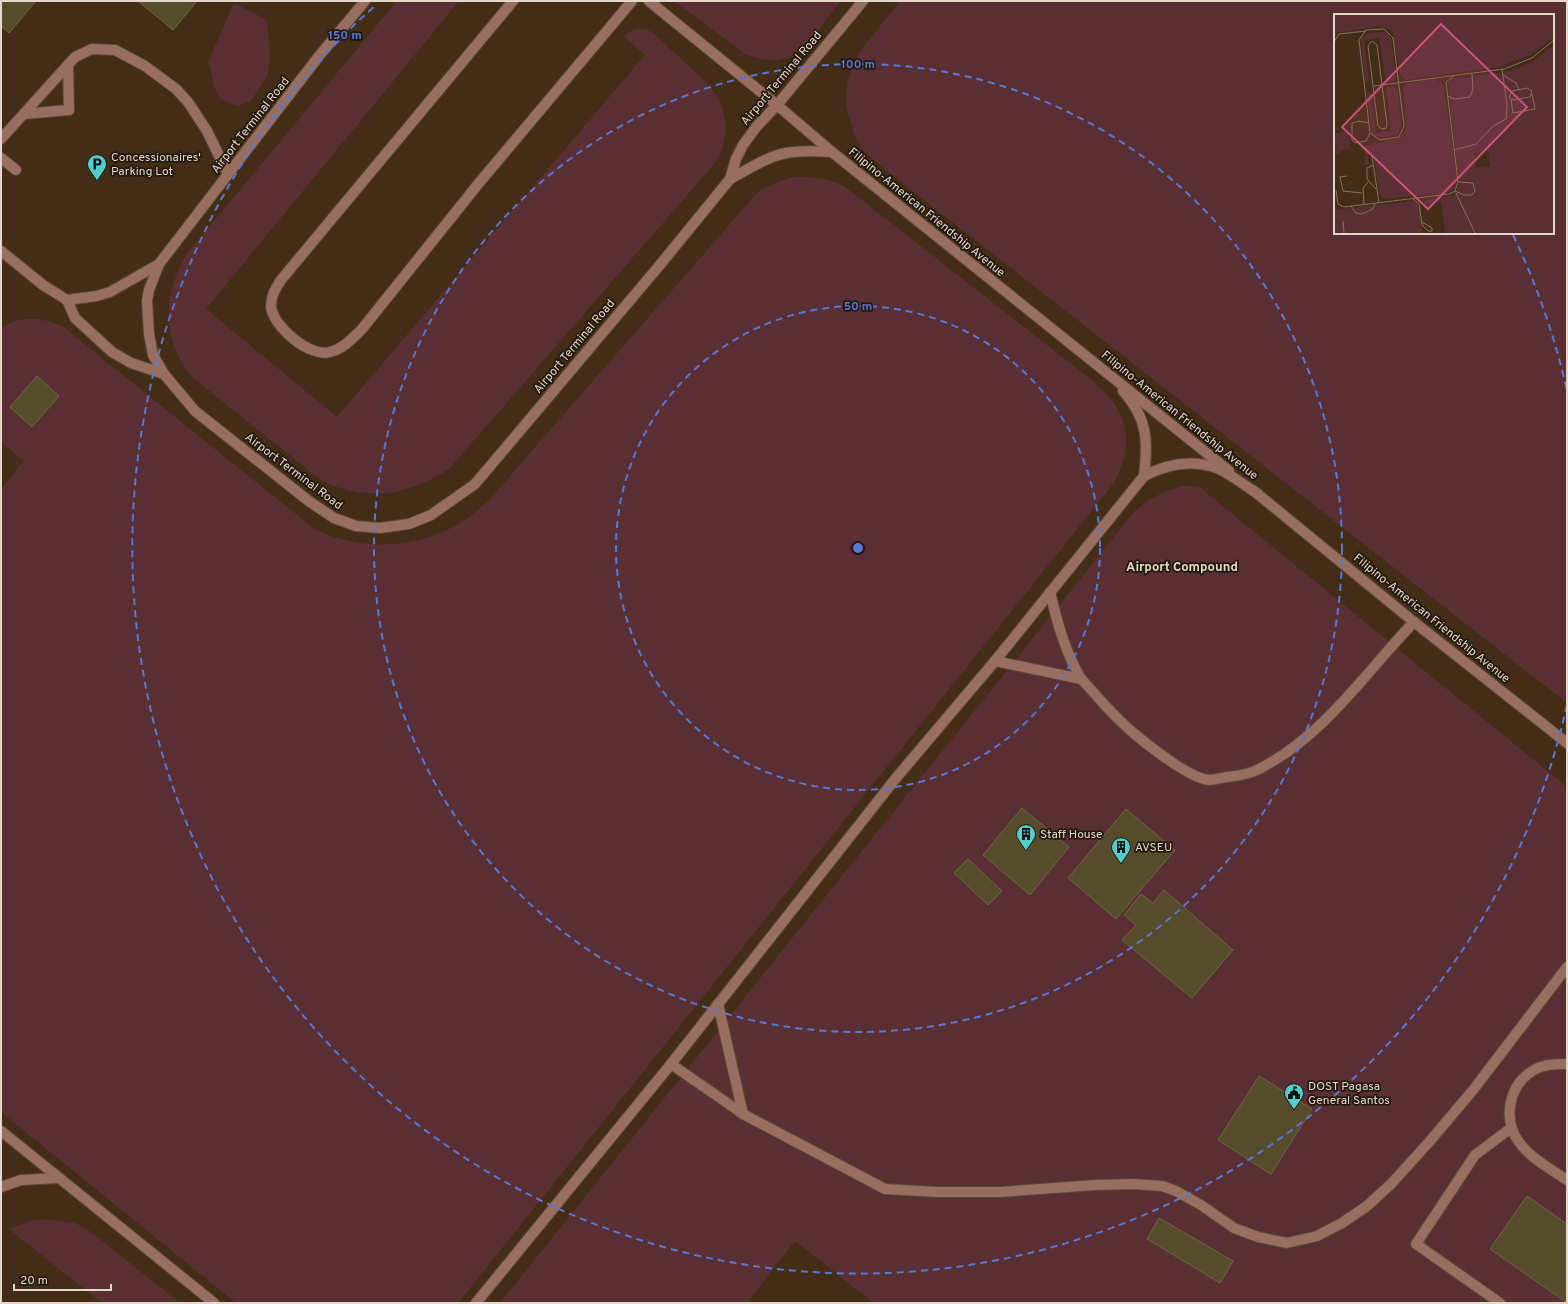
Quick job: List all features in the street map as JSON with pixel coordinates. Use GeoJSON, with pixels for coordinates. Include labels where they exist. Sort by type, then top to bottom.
{"type":"FeatureCollection","features":[{"type":"Feature","properties":{"kind":"street","name":"Airport Terminal Road"},"geometry":{"type":"LineString","coordinates":[[365,1],[319,56],[159,264],[149,290],[147,315],[153,355],[164,374],[195,411],[304,497],[334,518],[356,526],[380,528],[409,524],[431,515],[475,484],[659,266],[730,179],[736,159],[743,145],[757,126],[777,105],[863,1]]}},
{"type":"Feature","properties":{"kind":"street"},"geometry":{"type":"LineString","coordinates":[[513,1],[291,268],[273,294],[271,306],[280,325],[287,333],[310,350],[321,354],[337,350],[362,329],[479,183],[632,1]]}},
{"type":"Feature","properties":{"kind":"street","name":"Filipino-American Friendship Avenue"},"geometry":{"type":"LineString","coordinates":[[649,1],[777,105],[832,152],[1258,494],[1414,622],[1567,743]]}},
{"type":"Feature","properties":{"kind":"street"},"geometry":{"type":"LineString","coordinates":[[1,139],[75,57],[92,49],[115,50],[145,66],[176,89],[188,102],[207,131],[228,174]]}},
{"type":"Feature","properties":{"kind":"street"},"geometry":{"type":"LineString","coordinates":[[24,114],[70,110],[68,65]]}},
{"type":"Feature","properties":{"kind":"street","name":"Airport Terminal Road"},"geometry":{"type":"LineString","coordinates":[[730,179],[772,157],[786,153],[812,151],[832,152]]}},
{"type":"Feature","properties":{"kind":"street"},"geometry":{"type":"LineString","coordinates":[[1,158],[16,170]]}},
{"type":"Feature","properties":{"kind":"street"},"geometry":{"type":"LineString","coordinates":[[1,251],[43,285],[67,300],[75,318],[112,352],[131,363],[164,374]]}},
{"type":"Feature","properties":{"kind":"street"},"geometry":{"type":"LineString","coordinates":[[67,300],[97,296],[110,292],[159,264]]}},
{"type":"Feature","properties":{"kind":"street"},"geometry":{"type":"LineString","coordinates":[[1101,368],[1129,398],[1146,431],[1147,446],[1144,476]]}},
{"type":"Feature","properties":{"kind":"street"},"geometry":{"type":"LineString","coordinates":[[476,1303],[671,1064],[896,778],[995,661],[1144,476],[1160,468],[1188,464],[1200,465],[1219,469],[1258,494]]}},
{"type":"Feature","properties":{"kind":"street"},"geometry":{"type":"LineString","coordinates":[[1050,592],[1057,624],[1069,655],[1081,679],[1115,717],[1134,733],[1189,773],[1208,780],[1258,770],[1301,742],[1343,702],[1388,648],[1414,622]]}},
{"type":"Feature","properties":{"kind":"street"},"geometry":{"type":"LineString","coordinates":[[995,661],[1081,679]]}},
{"type":"Feature","properties":{"kind":"street"},"geometry":{"type":"LineString","coordinates":[[671,1064],[743,1114],[885,1189],[937,1192],[1000,1192],[1102,1185],[1133,1184],[1162,1186],[1176,1191],[1201,1205],[1234,1228],[1258,1237],[1287,1243],[1317,1236],[1342,1223],[1367,1206],[1391,1184],[1430,1142],[1473,1090],[1567,967]]}},
{"type":"Feature","properties":{"kind":"street"},"geometry":{"type":"LineString","coordinates":[[718,1004],[743,1114]]}},
{"type":"Feature","properties":{"kind":"street"},"geometry":{"type":"LineString","coordinates":[[1567,1064],[1550,1064],[1534,1070],[1521,1081],[1512,1094],[1509,1111],[1511,1128],[1519,1143],[1531,1154],[1567,1180]]}},
{"type":"Feature","properties":{"kind":"street"},"geometry":{"type":"LineString","coordinates":[[1500,1303],[1416,1244],[1475,1155],[1511,1128]]}},
{"type":"Feature","properties":{"kind":"street"},"geometry":{"type":"LineString","coordinates":[[1,1131],[214,1303]]}},
{"type":"Feature","properties":{"kind":"street"},"geometry":{"type":"LineString","coordinates":[[1,1187],[21,1180],[59,1178]]}},
{"type":"Feature","properties":{"kind":"shaded area"},"geometry":{"type":"Polygon","coordinates":[[[397,1],[459,1],[206,309],[337,417],[645,55],[624,37],[630,31],[645,29],[652,32],[707,83],[720,101],[725,122],[725,132],[724,143],[715,163],[450,468],[420,485],[404,490],[388,493],[356,492],[339,488],[322,481],[192,377],[182,363],[170,332],[170,299],[180,266],[189,251],[397,1]]]}},
{"type":"Feature","properties":{"kind":"shaded area"},"geometry":{"type":"Polygon","coordinates":[[[674,1],[840,1],[812,39],[802,49],[791,56],[778,60],[763,59],[745,54],[674,1]]]}},
{"type":"Feature","properties":{"kind":"shaded area"},"geometry":{"type":"Polygon","coordinates":[[[900,1],[1567,1],[1567,703],[878,164],[861,148],[853,131],[846,107],[847,83],[858,54],[900,1]]]}},
{"type":"Feature","properties":{"kind":"shaded area"},"geometry":{"type":"Polygon","coordinates":[[[234,3],[267,20],[270,54],[268,74],[251,101],[238,106],[226,102],[219,97],[216,92],[208,62],[234,3]]]}},
{"type":"Feature","properties":{"kind":"shaded area"},"geometry":{"type":"Polygon","coordinates":[[[793,177],[819,178],[844,186],[1093,381],[1111,399],[1123,420],[1126,441],[1123,462],[1119,473],[1113,484],[458,1303],[236,1303],[1,1112],[1,489],[24,461],[1,442],[1,328],[24,319],[39,319],[62,326],[317,530],[352,542],[370,544],[388,544],[424,539],[457,525],[472,515],[490,499],[757,193],[768,186],[793,177]]]}},
{"type":"Feature","properties":{"kind":"shaded area"},"geometry":{"type":"Polygon","coordinates":[[[1183,486],[1198,486],[1567,787],[1567,1303],[874,1303],[795,1241],[747,1303],[500,1303],[1133,513],[1156,496],[1183,486]]]}},
{"type":"Feature","properties":{"kind":"shaded area"},"geometry":{"type":"Polygon","coordinates":[[[48,1219],[75,1223],[87,1229],[180,1303],[102,1303],[9,1229],[34,1220],[48,1219]]]}},
{"type":"Feature","properties":{"kind":"building"},"geometry":{"type":"Polygon","coordinates":[[[1,1],[36,1],[9,33],[1,26],[1,1]]]}},
{"type":"Feature","properties":{"kind":"building"},"geometry":{"type":"Polygon","coordinates":[[[138,1],[197,1],[173,30],[138,1]]]}},
{"type":"Feature","properties":{"kind":"building"},"geometry":{"type":"Polygon","coordinates":[[[37,376],[59,396],[32,427],[10,407],[37,376]]]}},
{"type":"Feature","properties":{"kind":"building","name":"Staff House"},"geometry":{"type":"Polygon","coordinates":[[[1022,808],[1069,847],[1030,895],[983,855],[1022,808]]]}},
{"type":"Feature","properties":{"kind":"building","name":"AVSEU"},"geometry":{"type":"Polygon","coordinates":[[[1126,809],[1175,850],[1116,919],[1068,878],[1126,809]]]}},
{"type":"Feature","properties":{"kind":"building"},"geometry":{"type":"Polygon","coordinates":[[[968,859],[1002,891],[988,905],[954,873],[968,859]]]}},
{"type":"Feature","properties":{"kind":"building"},"geometry":{"type":"Polygon","coordinates":[[[1164,890],[1233,950],[1192,998],[1122,940],[1136,925],[1124,915],[1141,894],[1153,903],[1164,890]]]}},
{"type":"Feature","properties":{"kind":"building"},"geometry":{"type":"Polygon","coordinates":[[[1259,1076],[1312,1109],[1271,1174],[1218,1140],[1259,1076]]]}},
{"type":"Feature","properties":{"kind":"building"},"geometry":{"type":"Polygon","coordinates":[[[1527,1196],[1567,1224],[1567,1303],[1490,1249],[1527,1196]]]}},
{"type":"Feature","properties":{"kind":"building"},"geometry":{"type":"Polygon","coordinates":[[[1159,1218],[1233,1261],[1220,1283],[1147,1239],[1159,1218]]]}},
{"type":"Feature","properties":{"kind":"place","name":"Concessionaires' Parking Lot"},"geometry":{"type":"Point","coordinates":[97,181]}},
{"type":"Feature","properties":{"kind":"place","name":"Staff House"},"geometry":{"type":"Point","coordinates":[1026,851]}},
{"type":"Feature","properties":{"kind":"place","name":"AVSEU"},"geometry":{"type":"Point","coordinates":[1121,864]}},
{"type":"Feature","properties":{"kind":"place","name":"DOST Pagasa General Santos"},"geometry":{"type":"Point","coordinates":[1294,1110]}},
{"type":"Feature","properties":{"kind":"district","name":"Airport Compound"},"geometry":{"type":"Point","coordinates":[1182,566]}}]}
